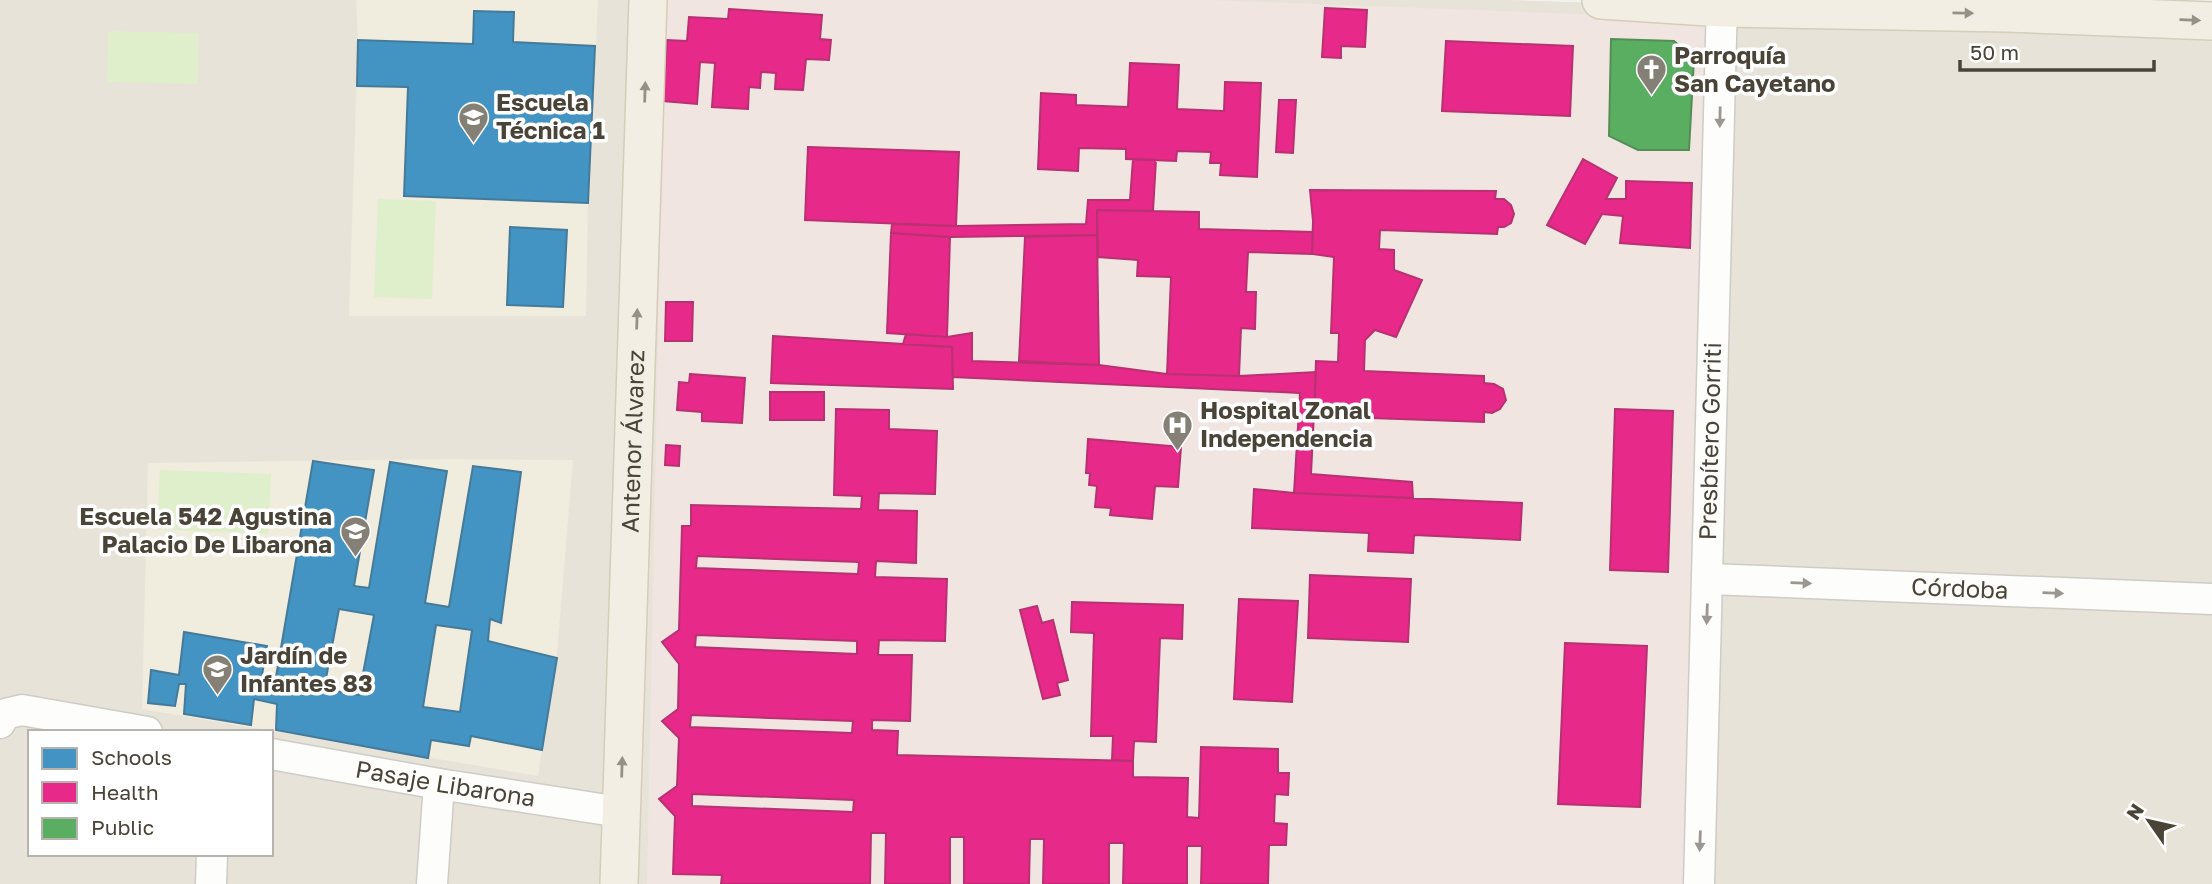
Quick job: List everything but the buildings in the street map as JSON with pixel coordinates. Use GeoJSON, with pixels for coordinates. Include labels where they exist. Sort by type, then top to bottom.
{"type":"FeatureCollection","features":[{"type":"Feature","properties":{"kind":"main road","name":"Antenor Álvarez"},"geometry":{"type":"LineString","coordinates":[[619,884],[648,0]]}},
{"type":"Feature","properties":{"kind":"main road"},"geometry":{"type":"LineString","coordinates":[[1601,0],[2007,7],[2212,21]]}},
{"type":"Feature","properties":{"kind":"street","name":"Presbítero Gorriti"},"geometry":{"type":"LineString","coordinates":[[1699,884],[1723,4]]}},
{"type":"Feature","properties":{"kind":"street","name":"Córdoba"},"geometry":{"type":"LineString","coordinates":[[1708,579],[2212,599]]}},
{"type":"Feature","properties":{"kind":"street"},"geometry":{"type":"LineString","coordinates":[[3,718],[22,710],[136,730]]}},
{"type":"Feature","properties":{"kind":"street","name":"Pasaje Libarona"},"geometry":{"type":"LineString","coordinates":[[273,754],[620,813]]}},
{"type":"Feature","properties":{"kind":"street"},"geometry":{"type":"LineString","coordinates":[[432,884],[439,784]]}},
{"type":"Feature","properties":{"kind":"street"},"geometry":{"type":"LineString","coordinates":[[211,884],[212,856]]}},
{"type":"Feature","properties":{"kind":"shaded area"},"geometry":{"type":"Polygon","coordinates":[[[0,0],[1512,0],[2212,24],[2212,884],[0,884],[0,0]]]}},
{"type":"Feature","properties":{"kind":"shaded area","name":"Escuela Técnica 1"},"geometry":{"type":"Polygon","coordinates":[[[356,0],[598,0],[588,203],[586,316],[349,316],[358,40],[356,0]]]}},
{"type":"Feature","properties":{"kind":"shaded area","name":"Hospital Zonal Independencia"},"geometry":{"type":"Polygon","coordinates":[[[665,0],[1209,0],[1709,19],[1687,884],[647,884],[665,0]]]}},
{"type":"Feature","properties":{"kind":"shaded area","name":"Escuela 542 Agustina Palacio De Libarona"},"geometry":{"type":"Polygon","coordinates":[[[573,460],[557,654],[538,776],[142,709],[148,463],[573,460]]]}},
{"type":"Feature","properties":{"kind":"green space"},"geometry":{"type":"Polygon","coordinates":[[[108,31],[199,33],[198,84],[107,82],[108,31]]]}},
{"type":"Feature","properties":{"kind":"green space"},"geometry":{"type":"Polygon","coordinates":[[[378,199],[436,201],[432,299],[374,297],[378,199]]]}},
{"type":"Feature","properties":{"kind":"green space"},"geometry":{"type":"Polygon","coordinates":[[[160,470],[271,474],[268,534],[157,529],[160,470]]]}},
{"type":"Feature","properties":{"kind":"place","name":"Parroquía San Cayetano"},"geometry":{"type":"Point","coordinates":[1651,97]}},
{"type":"Feature","properties":{"kind":"place","name":"Escuela Técnica 1"},"geometry":{"type":"Point","coordinates":[473,144]}},
{"type":"Feature","properties":{"kind":"place","name":"Hospital Zonal Independencia"},"geometry":{"type":"Point","coordinates":[1177,452]}},
{"type":"Feature","properties":{"kind":"place","name":"Escuela 542 Agustina Palacio De Libarona"},"geometry":{"type":"Point","coordinates":[355,558]}},
{"type":"Feature","properties":{"kind":"place","name":"Jardín de Infantes 83"},"geometry":{"type":"Point","coordinates":[217,697]}}]}
